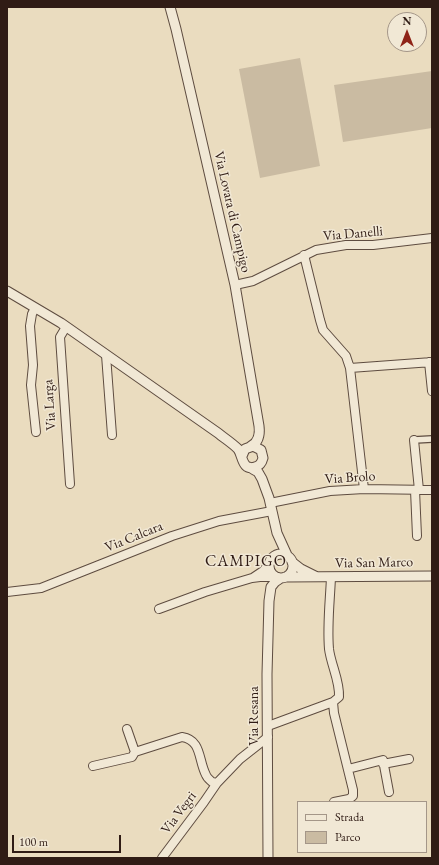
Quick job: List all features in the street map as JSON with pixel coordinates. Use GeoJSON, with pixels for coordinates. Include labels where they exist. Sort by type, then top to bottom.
{"type":"FeatureCollection","features":[{"type":"Feature","properties":{"kind":"street","name":"Via Lovara di Campigo"},"geometry":{"type":"LineString","coordinates":[[170,7],[235,285],[262,436],[263,456],[270,504],[276,529],[290,558]]}},
{"type":"Feature","properties":{"kind":"street","name":"Via Danelli"},"geometry":{"type":"LineString","coordinates":[[235,285],[253,281],[316,250],[332,247],[397,243],[432,238]]}},
{"type":"Feature","properties":{"kind":"street"},"geometry":{"type":"LineString","coordinates":[[304,255],[323,330],[346,356],[350,368],[364,489]]}},
{"type":"Feature","properties":{"kind":"street"},"geometry":{"type":"LineString","coordinates":[[7,291],[66,327],[106,355],[229,442],[242,456]]}},
{"type":"Feature","properties":{"kind":"street"},"geometry":{"type":"LineString","coordinates":[[35,308],[32,314],[30,326],[33,365],[31,385],[36,432]]}},
{"type":"Feature","properties":{"kind":"street","name":"Via Larga"},"geometry":{"type":"LineString","coordinates":[[66,327],[60,337],[70,484]]}},
{"type":"Feature","properties":{"kind":"street"},"geometry":{"type":"LineString","coordinates":[[106,355],[112,435]]}},
{"type":"Feature","properties":{"kind":"street"},"geometry":{"type":"LineString","coordinates":[[350,368],[431,362],[432,391]]}},
{"type":"Feature","properties":{"kind":"street","name":"Via Lovara di Campigo"},"geometry":{"type":"LineString","coordinates":[[249,447],[255,444],[258,439],[259,426]]}},
{"type":"Feature","properties":{"kind":"street"},"geometry":{"type":"LineString","coordinates":[[417,536],[417,490],[414,440],[432,439]]}},
{"type":"Feature","properties":{"kind":"street"},"geometry":{"type":"LineString","coordinates":[[229,442],[235,445],[249,447],[259,449],[263,456],[259,465],[255,468],[249,467],[243,463],[243,451],[249,447]]}},
{"type":"Feature","properties":{"kind":"street","name":"Via Lovara di Campigo"},"geometry":{"type":"LineString","coordinates":[[249,467],[258,472],[260,475],[270,504]]}},
{"type":"Feature","properties":{"kind":"street","name":"Via Brolo"},"geometry":{"type":"LineString","coordinates":[[270,504],[330,491],[364,489],[432,490]]}},
{"type":"Feature","properties":{"kind":"street","name":"Via Calcara"},"geometry":{"type":"LineString","coordinates":[[7,592],[41,588],[172,536],[219,522],[270,504]]}},
{"type":"Feature","properties":{"kind":"street","name":"Via Lovara di Campigo"},"geometry":{"type":"LineString","coordinates":[[275,571],[276,529]]}},
{"type":"Feature","properties":{"kind":"street"},"geometry":{"type":"LineString","coordinates":[[253,578],[263,571],[291,572],[293,565],[290,558],[280,554],[275,571]]}},
{"type":"Feature","properties":{"kind":"street","name":"Via San Marco"},"geometry":{"type":"LineString","coordinates":[[290,558],[301,569],[316,577]]}},
{"type":"Feature","properties":{"kind":"street"},"geometry":{"type":"LineString","coordinates":[[159,609],[205,592],[275,571]]}},
{"type":"Feature","properties":{"kind":"street","name":"Via San Marco"},"geometry":{"type":"LineString","coordinates":[[275,571],[331,578],[432,576]]}},
{"type":"Feature","properties":{"kind":"street","name":"Via Resana"},"geometry":{"type":"LineString","coordinates":[[268,858],[267,674],[270,591],[274,583],[275,571]]}},
{"type":"Feature","properties":{"kind":"street"},"geometry":{"type":"LineString","coordinates":[[268,726],[333,702],[338,697],[339,689],[329,648],[329,599],[331,578]]}},
{"type":"Feature","properties":{"kind":"street"},"geometry":{"type":"LineString","coordinates":[[333,702],[334,713],[353,796],[349,799],[339,801]]}},
{"type":"Feature","properties":{"kind":"street"},"geometry":{"type":"LineString","coordinates":[[93,766],[132,757],[135,752],[127,728]]}},
{"type":"Feature","properties":{"kind":"street","name":"Via Vegri"},"geometry":{"type":"LineString","coordinates":[[135,752],[182,737],[190,738],[195,743],[206,776],[212,782],[217,783]]}},
{"type":"Feature","properties":{"kind":"street","name":"Via Vegri"},"geometry":{"type":"LineString","coordinates":[[162,858],[217,783],[240,759],[268,737]]}},
{"type":"Feature","properties":{"kind":"street"},"geometry":{"type":"LineString","coordinates":[[383,764],[409,759]]}},
{"type":"Feature","properties":{"kind":"street"},"geometry":{"type":"LineString","coordinates":[[348,769],[383,760],[389,792]]}},
{"type":"Feature","properties":{"kind":"green space"},"geometry":{"type":"Polygon","coordinates":[[[300,58],[320,166],[260,178],[239,69],[300,58]]]}},
{"type":"Feature","properties":{"kind":"green space"},"geometry":{"type":"Polygon","coordinates":[[[432,71],[432,128],[343,142],[334,85],[432,71]]]}},
{"type":"Feature","properties":{"kind":"district","name":"CAMPIGO"},"geometry":{"type":"Point","coordinates":[246,562]}}]}
